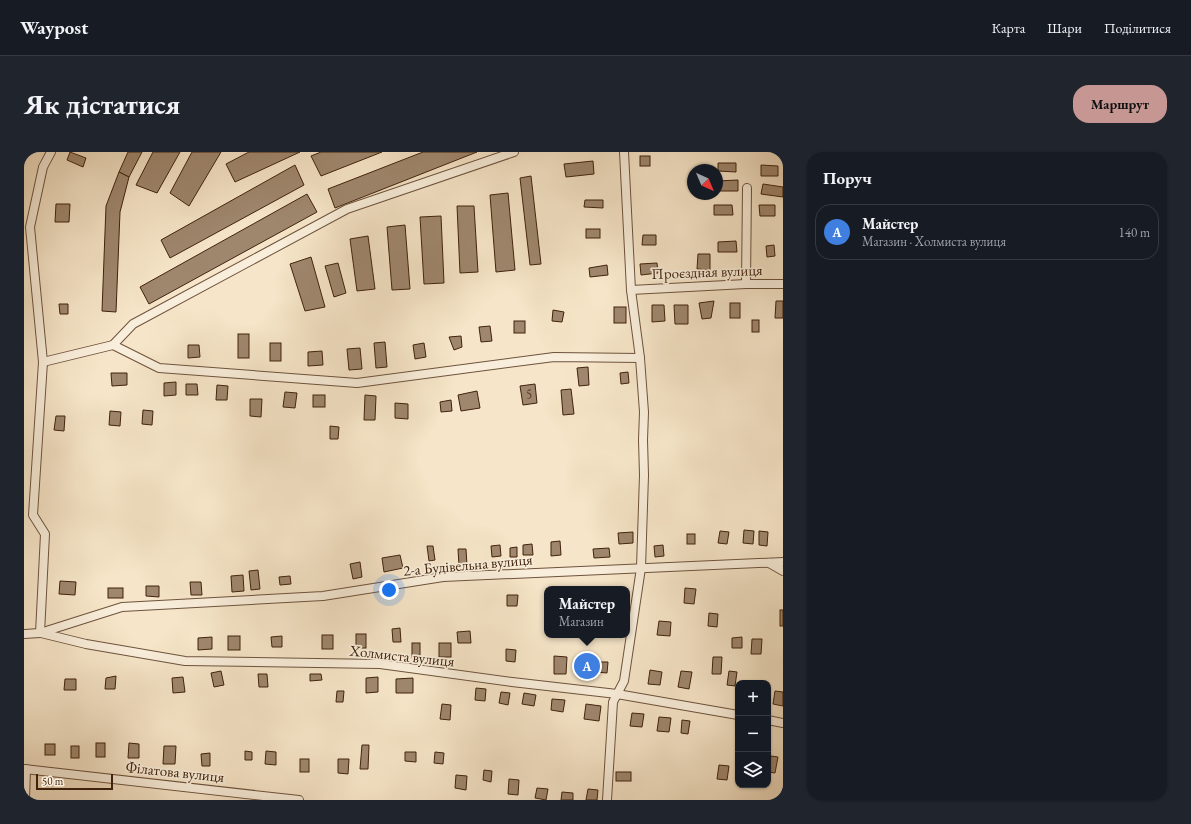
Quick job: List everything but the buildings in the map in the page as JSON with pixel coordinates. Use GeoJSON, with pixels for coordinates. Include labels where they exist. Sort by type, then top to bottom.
{"type":"FeatureCollection","features":[{"type":"Feature","properties":{"kind":"street"},"geometry":{"type":"LineString","coordinates":[[24,634],[40,633],[45,534],[33,515],[43,362],[30,227],[43,167],[51,152]]}},
{"type":"Feature","properties":{"kind":"street"},"geometry":{"type":"LineString","coordinates":[[43,362],[113,345],[133,324],[346,208],[514,152]]}},
{"type":"Feature","properties":{"kind":"street"},"geometry":{"type":"LineString","coordinates":[[607,800],[613,702],[624,681],[641,568],[644,475],[644,412],[640,358],[631,290],[624,152]]}},
{"type":"Feature","properties":{"kind":"street"},"geometry":{"type":"LineString","coordinates":[[746,284],[747,188]]}},
{"type":"Feature","properties":{"kind":"street","name":"Проєздная вулиця"},"geometry":{"type":"LineString","coordinates":[[631,290],[746,284],[783,284]]}},
{"type":"Feature","properties":{"kind":"street"},"geometry":{"type":"LineString","coordinates":[[113,345],[159,368],[357,383],[554,357],[640,358]]}},
{"type":"Feature","properties":{"kind":"street"},"geometry":{"type":"LineString","coordinates":[[766,562],[783,570]]}},
{"type":"Feature","properties":{"kind":"street","name":"2-а Будівельна вулиця"},"geometry":{"type":"LineString","coordinates":[[40,633],[122,607],[323,596],[443,577],[783,562]]}},
{"type":"Feature","properties":{"kind":"street","name":"Холмиста вулиця"},"geometry":{"type":"LineString","coordinates":[[40,633],[86,644],[185,662],[380,664],[512,682],[617,694],[735,714]]}},
{"type":"Feature","properties":{"kind":"street"},"geometry":{"type":"LineString","coordinates":[[771,721],[783,723]]}},
{"type":"Feature","properties":{"kind":"street"},"geometry":{"type":"LineString","coordinates":[[25,769],[25,800]]}},
{"type":"Feature","properties":{"kind":"street","name":"Філатова вулиця"},"geometry":{"type":"LineString","coordinates":[[25,769],[299,800]]}},
{"type":"Feature","properties":{"kind":"place","name":"Майстер"},"geometry":{"type":"Point","coordinates":[587,666]}}]}
